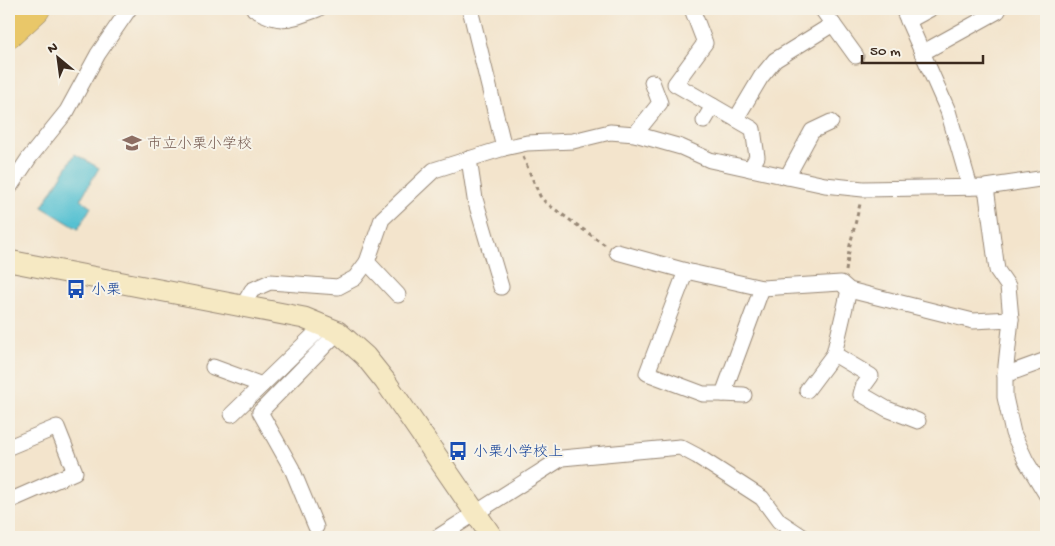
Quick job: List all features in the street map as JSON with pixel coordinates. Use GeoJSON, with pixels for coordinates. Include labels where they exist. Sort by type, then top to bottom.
{"type":"FeatureCollection","features":[{"type":"Feature","properties":{"kind":"highway"},"geometry":{"type":"LineString","coordinates":[[9,34],[36,9]]}},
{"type":"Feature","properties":{"kind":"street"},"geometry":{"type":"LineString","coordinates":[[9,188],[29,158],[67,110],[98,54],[129,9]]}},
{"type":"Feature","properties":{"kind":"street"},"geometry":{"type":"LineString","coordinates":[[254,9],[274,19],[286,19],[318,9]]}},
{"type":"Feature","properties":{"kind":"street"},"geometry":{"type":"LineString","coordinates":[[470,9],[511,146]]}},
{"type":"Feature","properties":{"kind":"street"},"geometry":{"type":"LineString","coordinates":[[692,9],[705,43],[675,84],[753,130],[757,157],[750,169]]}},
{"type":"Feature","properties":{"kind":"street"},"geometry":{"type":"LineString","coordinates":[[822,9],[856,56]]}},
{"type":"Feature","properties":{"kind":"street"},"geometry":{"type":"LineString","coordinates":[[930,9],[906,15],[948,111],[978,187],[997,270],[1008,286],[1011,319],[1005,375],[1005,397],[1013,433],[1026,461],[1045,489]]}},
{"type":"Feature","properties":{"kind":"street"},"geometry":{"type":"LineString","coordinates":[[922,53],[998,11]]}},
{"type":"Feature","properties":{"kind":"street"},"geometry":{"type":"LineString","coordinates":[[736,120],[761,77],[775,60],[833,24]]}},
{"type":"Feature","properties":{"kind":"street"},"geometry":{"type":"LineString","coordinates":[[635,134],[660,103],[652,82]]}},
{"type":"Feature","properties":{"kind":"street"},"geometry":{"type":"LineString","coordinates":[[704,121],[713,106]]}},
{"type":"Feature","properties":{"kind":"street"},"geometry":{"type":"LineString","coordinates":[[787,177],[812,131],[831,122]]}},
{"type":"Feature","properties":{"kind":"street"},"geometry":{"type":"LineString","coordinates":[[242,307],[252,290],[270,282],[338,287],[355,278],[367,262],[382,219],[434,170],[511,146],[573,141],[610,132],[635,134],[681,147],[710,160],[825,185],[863,189],[978,187],[1046,178]]}},
{"type":"Feature","properties":{"kind":"street"},"geometry":{"type":"LineString","coordinates":[[469,159],[476,199],[501,286]]}},
{"type":"Feature","properties":{"kind":"street"},"geometry":{"type":"LineString","coordinates":[[617,252],[762,288],[845,287],[973,321],[1011,319]]}},
{"type":"Feature","properties":{"kind":"street"},"geometry":{"type":"LineString","coordinates":[[9,261],[304,318],[331,329],[365,356],[386,381],[492,537]]}},
{"type":"Feature","properties":{"kind":"street"},"geometry":{"type":"LineString","coordinates":[[367,262],[398,295]]}},
{"type":"Feature","properties":{"kind":"street"},"geometry":{"type":"LineString","coordinates":[[686,270],[647,373],[703,394],[744,395]]}},
{"type":"Feature","properties":{"kind":"street"},"geometry":{"type":"LineString","coordinates":[[807,390],[834,354],[845,287]]}},
{"type":"Feature","properties":{"kind":"street"},"geometry":{"type":"LineString","coordinates":[[723,394],[762,288]]}},
{"type":"Feature","properties":{"kind":"street"},"geometry":{"type":"LineString","coordinates":[[232,414],[262,385],[331,329]]}},
{"type":"Feature","properties":{"kind":"street"},"geometry":{"type":"LineString","coordinates":[[316,527],[292,469],[260,412],[331,329]]}},
{"type":"Feature","properties":{"kind":"street"},"geometry":{"type":"LineString","coordinates":[[834,354],[872,376],[863,387],[862,394],[887,409],[918,421]]}},
{"type":"Feature","properties":{"kind":"street"},"geometry":{"type":"LineString","coordinates":[[1005,375],[1046,360]]}},
{"type":"Feature","properties":{"kind":"street"},"geometry":{"type":"LineString","coordinates":[[213,368],[262,385]]}},
{"type":"Feature","properties":{"kind":"street"},"geometry":{"type":"LineString","coordinates":[[9,447],[57,427],[76,472],[9,500]]}},
{"type":"Feature","properties":{"kind":"street"},"geometry":{"type":"LineString","coordinates":[[438,537],[562,458],[680,447],[762,498],[779,521],[803,537]]}},
{"type":"Feature","properties":{"kind":"path"},"geometry":{"type":"LineString","coordinates":[[511,146],[546,203],[596,240],[617,252]]}},
{"type":"Feature","properties":{"kind":"path"},"geometry":{"type":"LineString","coordinates":[[845,287],[850,245],[863,189]]}},
{"type":"Feature","properties":{"kind":"water"},"geometry":{"type":"Polygon","coordinates":[[[75,154],[99,168],[80,200],[91,207],[78,229],[42,207],[75,154]]]}},
{"type":"Feature","properties":{"kind":"place","name":"市立小栗小学校"},"geometry":{"type":"Point","coordinates":[132,143]}},
{"type":"Feature","properties":{"kind":"place","name":"小栗"},"geometry":{"type":"Point","coordinates":[76,289]}},
{"type":"Feature","properties":{"kind":"place","name":"小栗小学校上"},"geometry":{"type":"Point","coordinates":[458,451]}}]}
